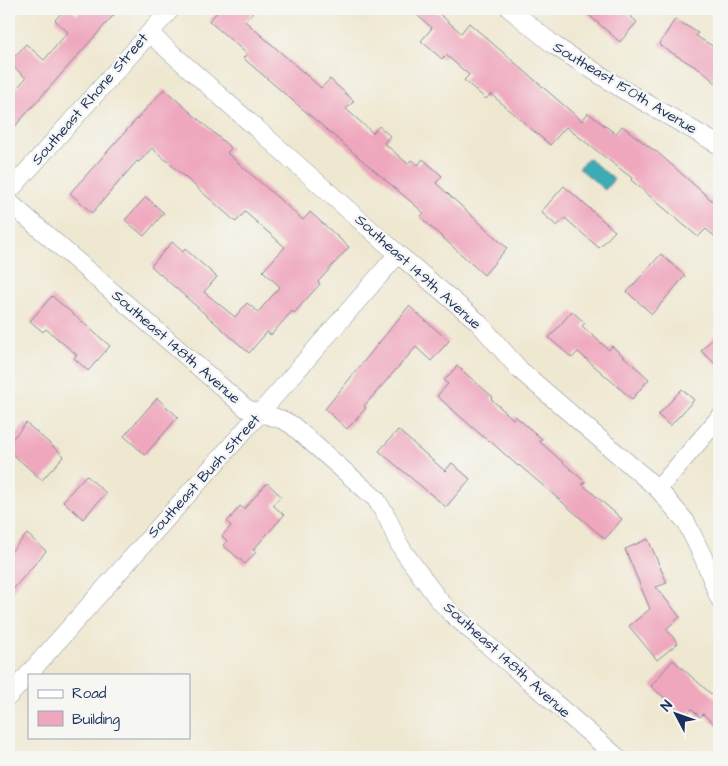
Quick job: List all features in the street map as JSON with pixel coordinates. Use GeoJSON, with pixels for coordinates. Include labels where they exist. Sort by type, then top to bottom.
{"type":"FeatureCollection","features":[{"type":"Feature","properties":{"kind":"street","name":"Southeast Rhone Street"},"geometry":{"type":"LineString","coordinates":[[9,187],[13,187],[171,9]]}},
{"type":"Feature","properties":{"kind":"street","name":"Southeast 150th Avenue"},"geometry":{"type":"LineString","coordinates":[[510,9],[555,46],[622,89],[719,145]]}},
{"type":"Feature","properties":{"kind":"street","name":"Southeast 149th Avenue"},"geometry":{"type":"LineString","coordinates":[[149,33],[398,254],[477,321],[520,370],[658,489],[686,522],[719,598]]}},
{"type":"Feature","properties":{"kind":"street","name":"Southeast 148th Avenue"},"geometry":{"type":"LineString","coordinates":[[9,202],[247,408],[292,425],[369,492],[382,508],[398,544],[452,614],[617,757]]}},
{"type":"Feature","properties":{"kind":"street","name":"Southeast Bush Street"},"geometry":{"type":"LineString","coordinates":[[29,674],[398,254]]}},
{"type":"Feature","properties":{"kind":"street"},"geometry":{"type":"LineString","coordinates":[[658,489],[719,418]]}},
{"type":"Feature","properties":{"kind":"street","name":"Southeast Bush Street"},"geometry":{"type":"LineString","coordinates":[[9,696],[28,675]]}},
{"type":"Feature","properties":{"kind":"water"},"geometry":{"type":"Polygon","coordinates":[[[588,158],[614,179],[605,190],[579,168],[588,158]]]}},
{"type":"Feature","properties":{"kind":"building"},"geometry":{"type":"Polygon","coordinates":[[[65,9],[70,9],[77,15],[82,9],[119,9],[9,133],[9,97],[26,78],[9,63],[26,44],[44,60],[68,32],[55,20],[65,9]]]}},
{"type":"Feature","properties":{"kind":"building"},"geometry":{"type":"Polygon","coordinates":[[[220,9],[256,9],[245,21],[321,88],[330,79],[354,101],[346,109],[373,133],[379,126],[390,136],[384,143],[408,164],[411,160],[418,165],[423,159],[442,176],[436,183],[507,248],[484,275],[420,217],[424,213],[243,58],[247,54],[209,21],[220,9]]]}},
{"type":"Feature","properties":{"kind":"building"},"geometry":{"type":"Polygon","coordinates":[[[410,9],[434,9],[461,33],[469,23],[582,121],[588,113],[616,134],[622,126],[656,151],[719,207],[719,240],[706,229],[698,237],[631,180],[632,178],[566,127],[550,145],[491,94],[486,99],[464,80],[469,75],[446,55],[442,59],[421,41],[432,28],[410,9]]]}},
{"type":"Feature","properties":{"kind":"building"},"geometry":{"type":"Polygon","coordinates":[[[582,9],[622,9],[637,22],[620,42],[582,9]]]}},
{"type":"Feature","properties":{"kind":"building"},"geometry":{"type":"Polygon","coordinates":[[[675,19],[698,33],[696,36],[719,50],[719,86],[702,71],[659,45],[675,19]]]}},
{"type":"Feature","properties":{"kind":"building"},"geometry":{"type":"Polygon","coordinates":[[[164,89],[231,148],[227,153],[303,220],[310,212],[349,247],[294,313],[292,311],[271,335],[267,332],[249,353],[151,266],[172,242],[183,252],[185,249],[217,277],[204,292],[235,317],[247,303],[258,312],[280,287],[263,271],[285,247],[245,212],[236,222],[152,148],[139,162],[137,161],[92,213],[70,193],[164,89]]]}},
{"type":"Feature","properties":{"kind":"building"},"geometry":{"type":"Polygon","coordinates":[[[564,186],[615,231],[599,248],[565,218],[557,226],[541,212],[564,186]]]}},
{"type":"Feature","properties":{"kind":"building"},"geometry":{"type":"Polygon","coordinates":[[[146,197],[164,213],[144,236],[125,220],[146,197]]]}},
{"type":"Feature","properties":{"kind":"building"},"geometry":{"type":"Polygon","coordinates":[[[661,254],[685,276],[652,314],[627,292],[661,254]]]}},
{"type":"Feature","properties":{"kind":"building"},"geometry":{"type":"Polygon","coordinates":[[[52,296],[110,346],[88,371],[74,358],[77,355],[46,329],[43,332],[30,321],[52,296]]]}},
{"type":"Feature","properties":{"kind":"building"},"geometry":{"type":"Polygon","coordinates":[[[409,306],[449,341],[431,361],[416,347],[364,406],[366,408],[347,429],[325,409],[409,306]]]}},
{"type":"Feature","properties":{"kind":"building"},"geometry":{"type":"Polygon","coordinates":[[[572,311],[585,323],[582,326],[609,350],[612,346],[649,379],[632,399],[578,352],[572,358],[549,338],[572,311]]]}},
{"type":"Feature","properties":{"kind":"building"},"geometry":{"type":"Polygon","coordinates":[[[719,331],[719,367],[701,351],[719,331]]]}},
{"type":"Feature","properties":{"kind":"building"},"geometry":{"type":"Polygon","coordinates":[[[457,366],[493,397],[491,399],[513,419],[515,416],[542,439],[539,441],[585,482],[582,484],[622,519],[605,539],[437,396],[448,384],[444,381],[457,366]]]}},
{"type":"Feature","properties":{"kind":"building"},"geometry":{"type":"Polygon","coordinates":[[[682,389],[694,400],[670,426],[658,415],[682,389]]]}},
{"type":"Feature","properties":{"kind":"building"},"geometry":{"type":"Polygon","coordinates":[[[157,398],[178,417],[145,455],[124,436],[157,398]]]}},
{"type":"Feature","properties":{"kind":"building"},"geometry":{"type":"Polygon","coordinates":[[[26,423],[64,456],[42,480],[9,451],[9,443],[26,423]]]}},
{"type":"Feature","properties":{"kind":"building"},"geometry":{"type":"Polygon","coordinates":[[[398,430],[445,471],[452,463],[470,479],[446,507],[379,451],[398,430]]]}},
{"type":"Feature","properties":{"kind":"building"},"geometry":{"type":"Polygon","coordinates":[[[86,475],[106,493],[83,519],[63,501],[86,475]]]}},
{"type":"Feature","properties":{"kind":"building"},"geometry":{"type":"Polygon","coordinates":[[[267,483],[281,496],[273,505],[284,515],[253,550],[256,552],[245,564],[223,545],[227,541],[222,536],[231,526],[227,522],[240,506],[244,509],[267,483]]]}},
{"type":"Feature","properties":{"kind":"building"},"geometry":{"type":"Polygon","coordinates":[[[27,534],[46,551],[9,594],[9,554],[27,534]]]}},
{"type":"Feature","properties":{"kind":"building"},"geometry":{"type":"Polygon","coordinates":[[[648,539],[667,583],[656,587],[680,617],[666,629],[678,643],[657,660],[629,626],[650,609],[625,549],[648,539]]]}},
{"type":"Feature","properties":{"kind":"building"},"geometry":{"type":"Polygon","coordinates":[[[673,660],[719,701],[719,728],[703,714],[700,717],[692,709],[685,716],[651,686],[673,660]]]}}]}
